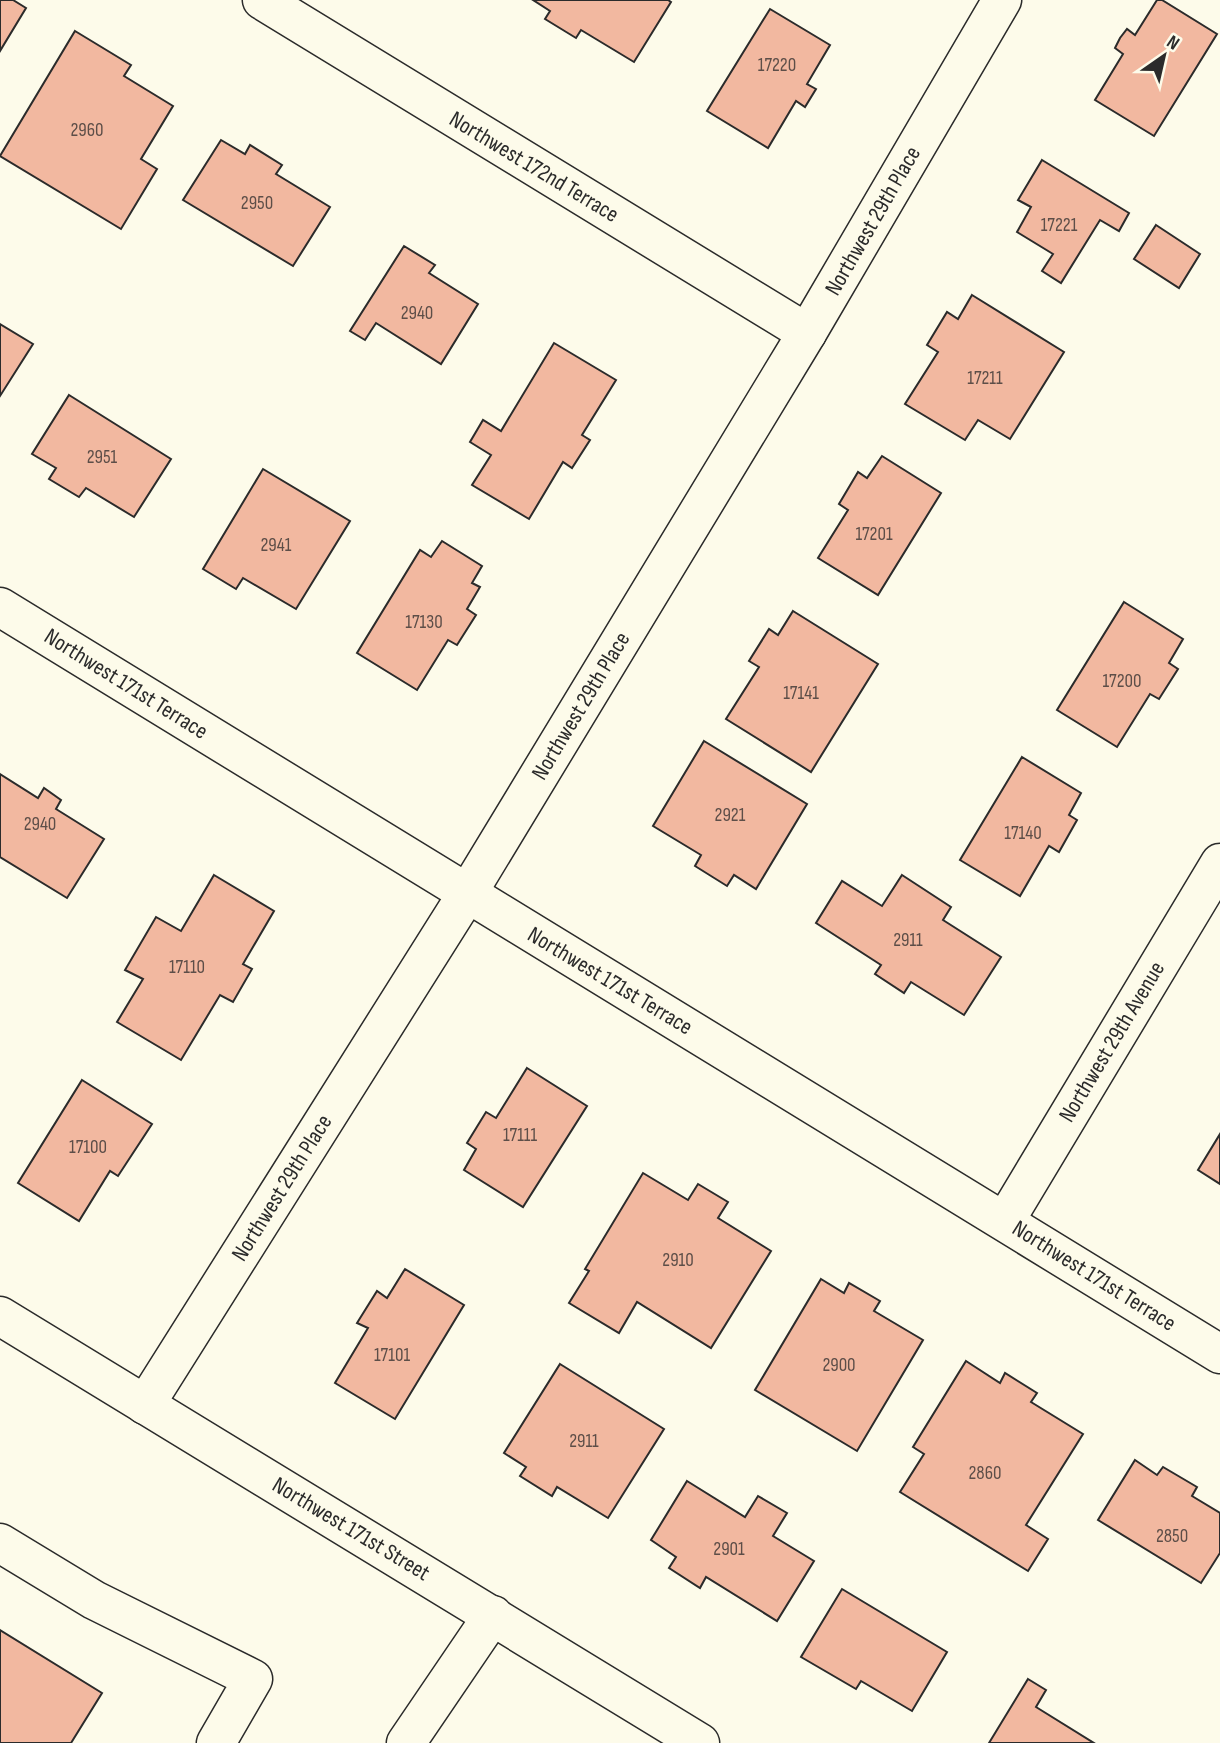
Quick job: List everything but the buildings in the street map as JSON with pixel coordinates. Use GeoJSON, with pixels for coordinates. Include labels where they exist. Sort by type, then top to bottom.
{"type":"FeatureCollection","features":[{"type":"Feature","properties":{"kind":"street","name":"Northwest 172nd Terrace"},"geometry":{"type":"LineString","coordinates":[[262,0],[807,333]]}},
{"type":"Feature","properties":{"kind":"street","name":"Northwest 29th Place"},"geometry":{"type":"LineString","coordinates":[[145,1405],[467,894],[807,333],[1002,0]]}},
{"type":"Feature","properties":{"kind":"street","name":"Northwest 171st Terrace"},"geometry":{"type":"LineString","coordinates":[[0,607],[1220,1354]]}},
{"type":"Feature","properties":{"kind":"street","name":"Northwest 29th Avenue"},"geometry":{"type":"LineString","coordinates":[[1005,1221],[1220,863]]}},
{"type":"Feature","properties":{"kind":"street","name":"Northwest 171st Street"},"geometry":{"type":"LineString","coordinates":[[0,1316],[700,1743]]}},
{"type":"Feature","properties":{"kind":"street"},"geometry":{"type":"LineString","coordinates":[[0,1543],[94,1600],[253,1679],[216,1743]]}},
{"type":"Feature","properties":{"kind":"street"},"geometry":{"type":"LineString","coordinates":[[405,1743],[493,1615]]}}]}
